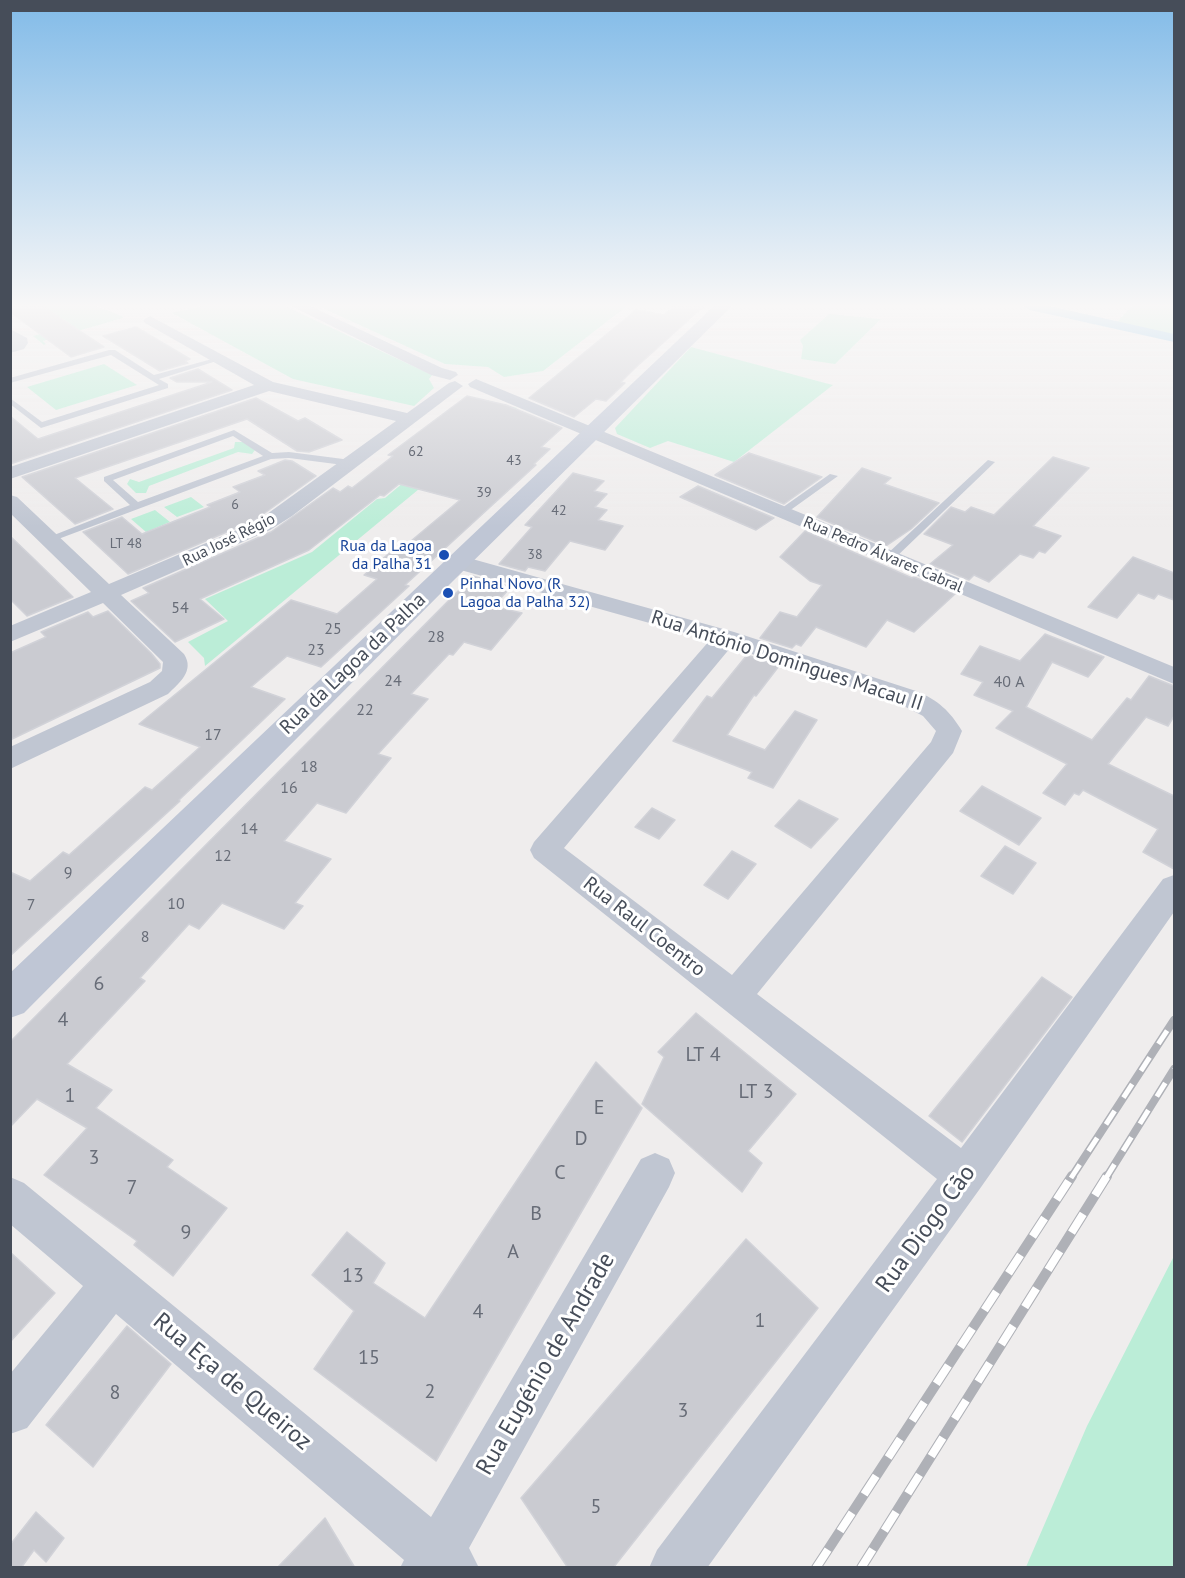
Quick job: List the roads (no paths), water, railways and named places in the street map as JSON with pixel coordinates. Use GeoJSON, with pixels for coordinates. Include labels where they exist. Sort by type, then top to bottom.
{"type":"FeatureCollection","features":[{"type":"Feature","properties":{"kind":"street"},"geometry":{"type":"LineString","coordinates":[[256,380],[268,386],[410,419]]}},
{"type":"Feature","properties":{"kind":"street","name":"Rua da Lagoa da Palha"},"geometry":{"type":"LineString","coordinates":[[10,1000],[647,380]]}},
{"type":"Feature","properties":{"kind":"street","name":"Rua Pedro Álvares Cabral"},"geometry":{"type":"LineString","coordinates":[[453,381],[476,384],[1174,676]]}},
{"type":"Feature","properties":{"kind":"street","name":"Rua José Régio"},"geometry":{"type":"LineString","coordinates":[[10,635],[262,526],[410,419],[453,381]]}},
{"type":"Feature","properties":{"kind":"street"},"geometry":{"type":"LineString","coordinates":[[10,473],[268,386]]}},
{"type":"Feature","properties":{"kind":"street"},"geometry":{"type":"LineString","coordinates":[[10,501],[175,660],[174,674],[159,688],[10,759]]}},
{"type":"Feature","properties":{"kind":"street","name":"Rua António Domingues Macau II"},"geometry":{"type":"LineString","coordinates":[[458,562],[726,637],[928,706],[942,718],[949,731],[943,746],[734,997]]}},
{"type":"Feature","properties":{"kind":"street","name":"Rua Raul Coentro"},"geometry":{"type":"LineString","coordinates":[[726,637],[545,850],[965,1176]]}},
{"type":"Feature","properties":{"kind":"street","name":"Rua Diogo Cão"},"geometry":{"type":"LineString","coordinates":[[675,1568],[965,1176],[1174,888]]}},
{"type":"Feature","properties":{"kind":"street","name":"Rua Eugénio de Andrade"},"geometry":{"type":"LineString","coordinates":[[439,1563],[655,1173]]}},
{"type":"Feature","properties":{"kind":"street","name":"Rua Eça de Queiroz"},"geometry":{"type":"LineString","coordinates":[[10,1197],[439,1563]]}},
{"type":"Feature","properties":{"kind":"street"},"geometry":{"type":"LineString","coordinates":[[10,1411],[113,1283]]}},
{"type":"Feature","properties":{"kind":"lane"},"geometry":{"type":"LineString","coordinates":[[10,400],[41,425],[165,386],[155,380]]}},
{"type":"Feature","properties":{"kind":"lane"},"geometry":{"type":"LineString","coordinates":[[137,506],[106,479],[234,433],[270,456]]}},
{"type":"Feature","properties":{"kind":"lane"},"geometry":{"type":"LineString","coordinates":[[49,539],[270,456],[290,455],[351,463]]}},
{"type":"Feature","properties":{"kind":"lane"},"geometry":{"type":"LineString","coordinates":[[890,557],[991,462]]}},
{"type":"Feature","properties":{"kind":"lane"},"geometry":{"type":"LineString","coordinates":[[782,512],[833,476]]}},
{"type":"Feature","properties":{"kind":"railway"},"geometry":{"type":"LineString","coordinates":[[1071,1178],[1174,1020]]}},
{"type":"Feature","properties":{"kind":"railway"},"geometry":{"type":"LineString","coordinates":[[1106,1178],[1174,1069]]}},
{"type":"Feature","properties":{"kind":"railway"},"geometry":{"type":"LineString","coordinates":[[816,1568],[1072,1176]]}},
{"type":"Feature","properties":{"kind":"railway"},"geometry":{"type":"LineString","coordinates":[[861,1568],[1107,1176]]}},
{"type":"Feature","properties":{"kind":"place","name":"Rua da Lagoa da Palha 31"},"geometry":{"type":"Point","coordinates":[444,555]}},
{"type":"Feature","properties":{"kind":"place","name":"Pinhal Novo (R Lagoa da Palha 32)"},"geometry":{"type":"Point","coordinates":[448,593]}}]}
